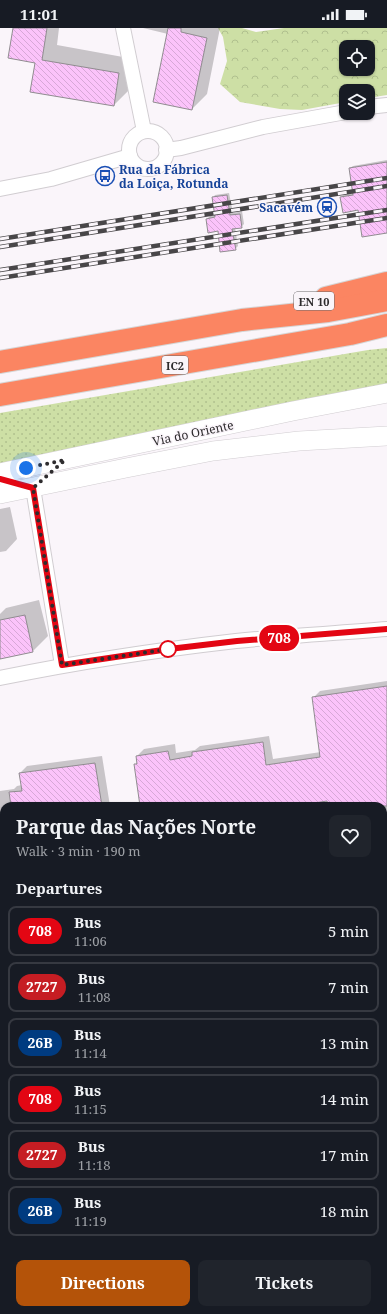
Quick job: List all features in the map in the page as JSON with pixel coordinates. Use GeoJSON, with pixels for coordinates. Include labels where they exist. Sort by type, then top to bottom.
{"type":"FeatureCollection","features":[{"type":"Feature","properties":{"kind":"highway","name":"EN 10"},"geometry":{"type":"LineString","coordinates":[[242,320],[387,283]]}},
{"type":"Feature","properties":{"kind":"highway"},"geometry":{"type":"LineString","coordinates":[[0,362],[242,320],[328,311],[387,300]]}},
{"type":"Feature","properties":{"kind":"highway","name":"IC2"},"geometry":{"type":"LineString","coordinates":[[0,395],[350,334],[387,325]]}},
{"type":"Feature","properties":{"kind":"highway"},"geometry":{"type":"LineString","coordinates":[[350,334],[387,333]]}},
{"type":"Feature","properties":{"kind":"street"},"geometry":{"type":"LineString","coordinates":[[123,28],[144,131]]}},
{"type":"Feature","properties":{"kind":"street"},"geometry":{"type":"LineString","coordinates":[[375,107],[387,105]]}},
{"type":"Feature","properties":{"kind":"street"},"geometry":{"type":"LineString","coordinates":[[166,150],[181,148],[263,127],[339,113]]}},
{"type":"Feature","properties":{"kind":"street"},"geometry":{"type":"LineString","coordinates":[[144,131],[150,131],[157,133],[162,137],[166,150],[162,162],[151,168],[144,168],[133,162],[129,150],[130,143],[133,138],[144,131]]}},
{"type":"Feature","properties":{"kind":"street"},"geometry":{"type":"LineString","coordinates":[[0,189],[51,179],[130,156]]}},
{"type":"Feature","properties":{"kind":"street","name":"Via do Oriente"},"geometry":{"type":"LineString","coordinates":[[0,473],[293,411],[387,393]]}},
{"type":"Feature","properties":{"kind":"street","name":"Via do Oriente"},"geometry":{"type":"LineString","coordinates":[[0,494],[213,451],[300,441],[387,436]]}},
{"type":"Feature","properties":{"kind":"street"},"geometry":{"type":"LineString","coordinates":[[33,488],[65,460]]}},
{"type":"Feature","properties":{"kind":"street"},"geometry":{"type":"LineString","coordinates":[[0,479],[33,488]]}},
{"type":"Feature","properties":{"kind":"street"},"geometry":{"type":"LineString","coordinates":[[33,488],[62,665]]}},
{"type":"Feature","properties":{"kind":"street"},"geometry":{"type":"LineString","coordinates":[[0,678],[62,665],[169,649],[237,641],[387,629]]}},
{"type":"Feature","properties":{"kind":"green space"},"geometry":{"type":"Polygon","coordinates":[[[218,28],[242,28],[256,32],[284,28],[387,28],[387,95],[375,97],[375,84],[339,84],[339,103],[302,110],[280,109],[240,102],[220,84],[227,61],[223,37],[218,28]]]}},
{"type":"Feature","properties":{"kind":"green space"},"geometry":{"type":"Polygon","coordinates":[[[387,348],[387,387],[0,465],[0,413],[387,348]]]}},
{"type":"Feature","properties":{"kind":"building"},"geometry":{"type":"Polygon","coordinates":[[[13,28],[47,28],[42,60],[119,73],[114,106],[30,92],[35,63],[8,58],[13,28]]]}},
{"type":"Feature","properties":{"kind":"building"},"geometry":{"type":"Polygon","coordinates":[[[168,28],[181,28],[181,32],[207,38],[192,110],[153,102],[168,28]]]}},
{"type":"Feature","properties":{"kind":"building"},"geometry":{"type":"Polygon","coordinates":[[[387,162],[387,233],[362,237],[358,210],[343,213],[340,197],[353,195],[349,168],[387,162]]]}},
{"type":"Feature","properties":{"kind":"building"},"geometry":{"type":"Polygon","coordinates":[[[227,195],[230,215],[240,214],[242,228],[232,229],[236,250],[220,252],[218,231],[208,233],[206,219],[215,217],[212,197],[227,195]]]}},
{"type":"Feature","properties":{"kind":"building"},"geometry":{"type":"Polygon","coordinates":[[[25,615],[33,652],[0,659],[0,620],[25,615]]]}},
{"type":"Feature","properties":{"kind":"building"},"geometry":{"type":"Polygon","coordinates":[[[387,686],[387,802],[139,802],[134,764],[137,764],[136,756],[168,751],[170,760],[192,756],[192,752],[263,742],[266,765],[320,757],[312,697],[387,686]]]}},
{"type":"Feature","properties":{"kind":"building"},"geometry":{"type":"Polygon","coordinates":[[[95,763],[101,802],[10,802],[9,792],[22,791],[19,773],[95,763]]]}},
{"type":"Feature","properties":{"kind":"railway"},"geometry":{"type":"LineString","coordinates":[[0,239],[387,178]]}},
{"type":"Feature","properties":{"kind":"railway"},"geometry":{"type":"LineString","coordinates":[[0,247],[387,186]]}},
{"type":"Feature","properties":{"kind":"railway"},"geometry":{"type":"LineString","coordinates":[[0,270],[387,210]]}},
{"type":"Feature","properties":{"kind":"railway"},"geometry":{"type":"LineString","coordinates":[[0,278],[387,218]]}},
{"type":"Feature","properties":{"kind":"bus line","name":"708"},"geometry":{"type":"LineString","coordinates":[[0,479],[33,488],[62,665],[169,649],[237,641],[387,629]]}},
{"type":"Feature","properties":{"kind":"place","name":"Rua da Fábrica da Loiça, Rotunda"},"geometry":{"type":"Point","coordinates":[105,176]}},
{"type":"Feature","properties":{"kind":"place","name":"Sacavém"},"geometry":{"type":"Point","coordinates":[327,207]}},
{"type":"Feature","properties":{"kind":"route"},"geometry":{"type":"LineString","coordinates":[[26,468],[65,460],[33,488],[62,665],[168,649]]}}]}
